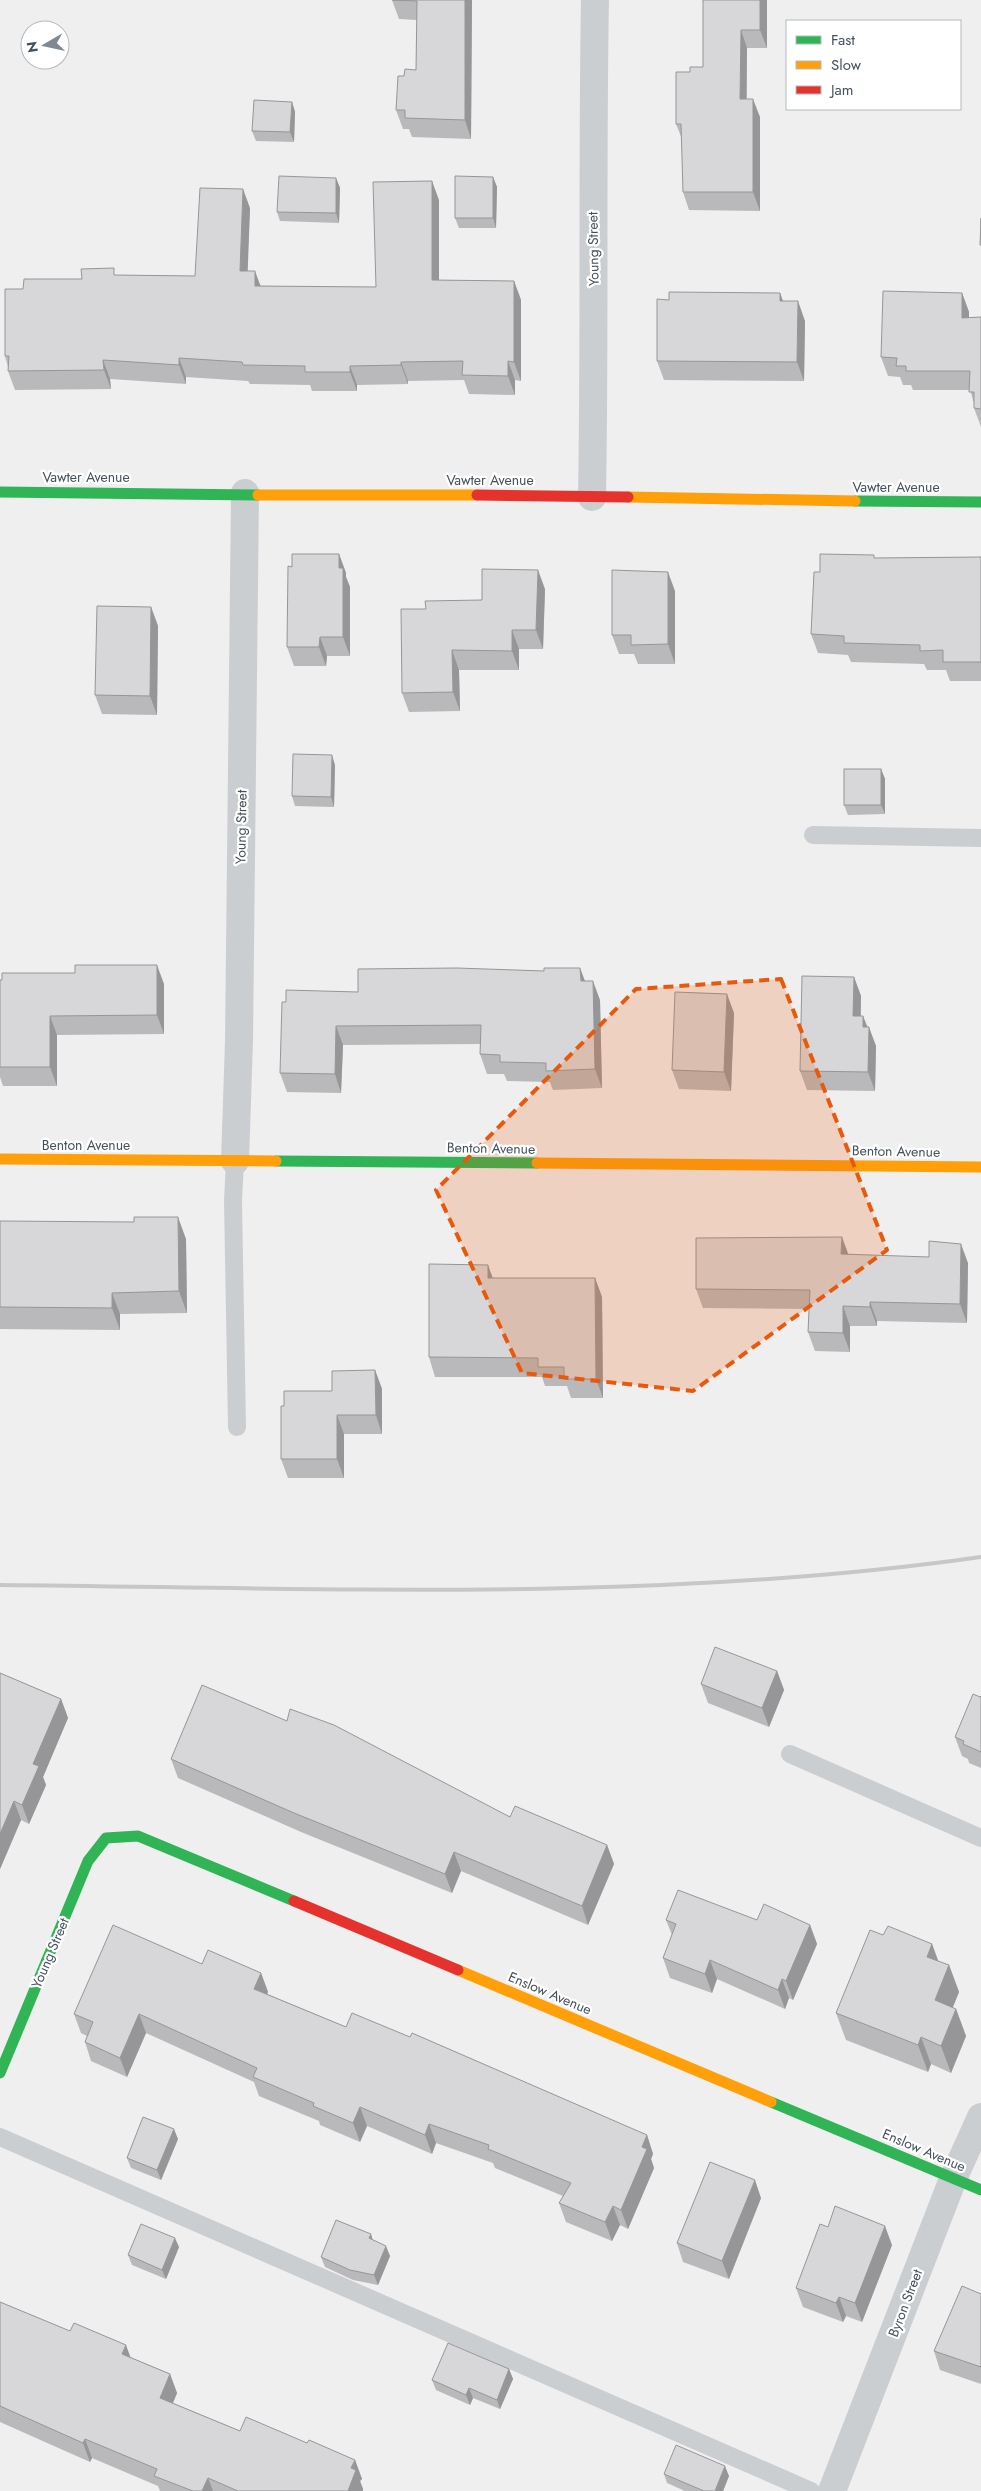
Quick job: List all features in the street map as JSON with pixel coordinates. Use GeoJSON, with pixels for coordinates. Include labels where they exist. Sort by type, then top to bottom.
{"type":"FeatureCollection","features":[{"type":"Feature","properties":{"kind":"street","name":"Young Street"},"geometry":{"type":"LineString","coordinates":[[592,497],[594,360],[592,170],[595,0]]}},
{"type":"Feature","properties":{"kind":"street","name":"Vawter Avenue"},"geometry":{"type":"LineString","coordinates":[[0,492],[245,493],[380,496],[519,494],[592,497],[981,502]]}},
{"type":"Feature","properties":{"kind":"street","name":"Young Street"},"geometry":{"type":"LineString","coordinates":[[235,1161],[239,1041],[245,493]]}},
{"type":"Feature","properties":{"kind":"street","name":"Benton Avenue"},"geometry":{"type":"LineString","coordinates":[[0,1159],[981,1167]]}},
{"type":"Feature","properties":{"kind":"street","name":"Enslow Avenue"},"geometry":{"type":"LineString","coordinates":[[106,1838],[138,1836],[981,2190]]}},
{"type":"Feature","properties":{"kind":"street","name":"Young Street"},"geometry":{"type":"LineString","coordinates":[[0,2073],[88,1861],[106,1838]]}},
{"type":"Feature","properties":{"kind":"street","name":"Byron Street"},"geometry":{"type":"LineString","coordinates":[[832,2491],[954,2179],[981,2117]]}},
{"type":"Feature","properties":{"kind":"lane"},"geometry":{"type":"LineString","coordinates":[[813,835],[981,838]]}},
{"type":"Feature","properties":{"kind":"lane"},"geometry":{"type":"LineString","coordinates":[[235,1161],[233,1201],[237,1426]]}},
{"type":"Feature","properties":{"kind":"lane"},"geometry":{"type":"LineString","coordinates":[[790,1754],[981,1838]]}},
{"type":"Feature","properties":{"kind":"lane"},"geometry":{"type":"LineString","coordinates":[[0,2137],[811,2491]]}},
{"type":"Feature","properties":{"kind":"highlighted area"},"geometry":{"type":"Polygon","coordinates":[[[781,979],[887,1250],[693,1391],[522,1373],[436,1190],[636,989],[781,979]]]}},
{"type":"Feature","properties":{"kind":"building"},"geometry":{"type":"Polygon","coordinates":[[[392,0],[465,0],[465,120],[405,118],[405,110],[396,110],[398,76],[404,76],[405,69],[416,70],[417,1],[392,0]]]}},
{"type":"Feature","properties":{"kind":"building"},"geometry":{"type":"Polygon","coordinates":[[[703,0],[760,0],[760,30],[741,30],[740,99],[753,99],[753,192],[683,192],[681,124],[676,124],[676,72],[690,72],[690,67],[703,67],[703,0]]]}},
{"type":"Feature","properties":{"kind":"building"},"geometry":{"type":"Polygon","coordinates":[[[254,100],[292,102],[290,132],[252,131],[254,100]]]}},
{"type":"Feature","properties":{"kind":"building"},"geometry":{"type":"Polygon","coordinates":[[[279,176],[336,178],[336,213],[277,212],[279,176]]]}},
{"type":"Feature","properties":{"kind":"building"},"geometry":{"type":"Polygon","coordinates":[[[455,176],[493,177],[493,218],[455,218],[455,176]]]}},
{"type":"Feature","properties":{"kind":"building"},"geometry":{"type":"Polygon","coordinates":[[[432,181],[432,280],[514,281],[514,362],[508,361],[508,376],[462,375],[463,361],[401,362],[401,365],[350,366],[350,372],[305,372],[305,366],[243,365],[242,362],[179,358],[179,365],[103,360],[104,370],[8,371],[9,356],[5,356],[5,289],[23,289],[24,279],[82,279],[81,269],[114,268],[114,275],[195,276],[200,188],[243,189],[240,271],[255,271],[255,286],[376,287],[373,182],[432,181]]]}},
{"type":"Feature","properties":{"kind":"building"},"geometry":{"type":"Polygon","coordinates":[[[883,291],[962,293],[962,318],[981,317],[981,409],[974,408],[974,392],[969,392],[970,371],[906,371],[906,366],[896,366],[897,358],[881,357],[883,291]]]}},
{"type":"Feature","properties":{"kind":"building"},"geometry":{"type":"Polygon","coordinates":[[[669,292],[780,293],[780,301],[798,301],[797,362],[657,361],[657,299],[669,300],[669,292]]]}},
{"type":"Feature","properties":{"kind":"building"},"geometry":{"type":"Polygon","coordinates":[[[292,554],[339,554],[339,568],[343,568],[343,637],[320,637],[319,647],[287,647],[288,566],[292,567],[292,554]]]}},
{"type":"Feature","properties":{"kind":"building"},"geometry":{"type":"Polygon","coordinates":[[[820,554],[874,555],[874,558],[981,557],[981,662],[943,662],[943,650],[920,651],[920,645],[844,643],[844,636],[811,634],[814,572],[820,572],[820,554]]]}},
{"type":"Feature","properties":{"kind":"building"},"geometry":{"type":"Polygon","coordinates":[[[482,569],[538,570],[536,630],[512,630],[512,651],[452,650],[453,692],[402,693],[401,609],[426,609],[425,601],[482,600],[482,569]]]}},
{"type":"Feature","properties":{"kind":"building"},"geometry":{"type":"Polygon","coordinates":[[[612,570],[668,572],[668,644],[631,645],[631,635],[612,635],[612,570]]]}},
{"type":"Feature","properties":{"kind":"building"},"geometry":{"type":"Polygon","coordinates":[[[97,606],[151,607],[150,696],[95,695],[97,606]]]}},
{"type":"Feature","properties":{"kind":"building"},"geometry":{"type":"Polygon","coordinates":[[[293,754],[332,755],[331,797],[292,796],[293,754]]]}},
{"type":"Feature","properties":{"kind":"building"},"geometry":{"type":"Polygon","coordinates":[[[844,769],[881,769],[881,805],[844,805],[844,769]]]}},
{"type":"Feature","properties":{"kind":"building"},"geometry":{"type":"Polygon","coordinates":[[[75,965],[157,965],[157,1015],[50,1016],[50,1067],[0,1067],[0,980],[2,980],[2,973],[75,973],[75,965]]]}},
{"type":"Feature","properties":{"kind":"building"},"geometry":{"type":"Polygon","coordinates":[[[457,968],[544,971],[544,968],[580,968],[581,981],[593,981],[595,1069],[546,1071],[546,1063],[500,1062],[500,1055],[480,1054],[481,1025],[336,1026],[335,1074],[280,1073],[282,1002],[286,1002],[286,990],[358,992],[358,969],[457,968]]]}},
{"type":"Feature","properties":{"kind":"building"},"geometry":{"type":"Polygon","coordinates":[[[802,976],[854,977],[853,1016],[863,1016],[863,1027],[869,1027],[868,1072],[800,1071],[802,976]]]}},
{"type":"Feature","properties":{"kind":"building"},"geometry":{"type":"Polygon","coordinates":[[[675,992],[727,994],[724,1072],[672,1070],[675,992]]]}},
{"type":"Feature","properties":{"kind":"building"},"geometry":{"type":"Polygon","coordinates":[[[134,1217],[178,1217],[179,1291],[112,1293],[112,1308],[0,1307],[0,1221],[134,1222],[134,1217]]]}},
{"type":"Feature","properties":{"kind":"building"},"geometry":{"type":"Polygon","coordinates":[[[842,1237],[841,1254],[929,1257],[929,1241],[961,1244],[960,1304],[870,1302],[870,1307],[843,1306],[843,1333],[808,1332],[810,1290],[696,1289],[696,1238],[842,1237]]]}},
{"type":"Feature","properties":{"kind":"building"},"geometry":{"type":"Polygon","coordinates":[[[429,1264],[488,1265],[488,1278],[595,1278],[596,1379],[564,1379],[564,1367],[538,1367],[538,1358],[429,1357],[429,1264]]]}},
{"type":"Feature","properties":{"kind":"building"},"geometry":{"type":"Polygon","coordinates":[[[375,1370],[376,1415],[337,1415],[337,1459],[281,1459],[281,1406],[284,1406],[284,1391],[332,1391],[332,1371],[375,1370]]]}},
{"type":"Feature","properties":{"kind":"building"},"geometry":{"type":"Polygon","coordinates":[[[715,1647],[777,1671],[762,1708],[701,1684],[715,1647]]]}},
{"type":"Feature","properties":{"kind":"building"},"geometry":{"type":"Polygon","coordinates":[[[0,1673],[61,1699],[33,1764],[39,1766],[22,1805],[14,1801],[0,1834],[0,1673]]]}},
{"type":"Feature","properties":{"kind":"building"},"geometry":{"type":"Polygon","coordinates":[[[202,1685],[287,1721],[290,1709],[334,1725],[510,1817],[515,1806],[607,1845],[582,1906],[454,1852],[445,1874],[294,1813],[171,1759],[202,1685]]]}},
{"type":"Feature","properties":{"kind":"building"},"geometry":{"type":"Polygon","coordinates":[[[973,1694],[981,1696],[981,1752],[963,1744],[964,1741],[955,1737],[973,1694]]]}},
{"type":"Feature","properties":{"kind":"building"},"geometry":{"type":"Polygon","coordinates":[[[678,1890],[757,1920],[764,1904],[810,1925],[786,1981],[782,1979],[778,1990],[710,1960],[705,1974],[663,1958],[676,1924],[666,1920],[678,1890]]]}},
{"type":"Feature","properties":{"kind":"building"},"geometry":{"type":"Polygon","coordinates":[[[113,1925],[202,1964],[208,1950],[261,1973],[254,1989],[346,2027],[352,2013],[410,2037],[412,2033],[647,2135],[642,2147],[647,2149],[621,2210],[613,2206],[605,2222],[559,2203],[571,2183],[488,2149],[489,2145],[429,2124],[425,2135],[360,2107],[353,2123],[313,2106],[314,2103],[253,2077],[257,2068],[139,2014],[120,2058],[85,2042],[93,2022],[74,2014],[113,1925]]]}},
{"type":"Feature","properties":{"kind":"building"},"geometry":{"type":"Polygon","coordinates":[[[888,1926],[932,1944],[927,1957],[949,1965],[935,2000],[956,2009],[941,2046],[921,2037],[918,2045],[836,2013],[870,1930],[883,1935],[888,1926]]]}},
{"type":"Feature","properties":{"kind":"building"},"geometry":{"type":"Polygon","coordinates":[[[143,2117],[174,2129],[157,2170],[127,2158],[143,2117]]]}},
{"type":"Feature","properties":{"kind":"building"},"geometry":{"type":"Polygon","coordinates":[[[710,2162],[755,2180],[722,2261],[677,2243],[710,2162]]]}},
{"type":"Feature","properties":{"kind":"building"},"geometry":{"type":"Polygon","coordinates":[[[835,2206],[885,2226],[855,2303],[839,2297],[836,2303],[796,2288],[820,2224],[828,2227],[835,2206]]]}},
{"type":"Feature","properties":{"kind":"building"},"geometry":{"type":"Polygon","coordinates":[[[336,2220],[371,2234],[369,2238],[386,2246],[374,2275],[350,2270],[321,2257],[336,2220]]]}},
{"type":"Feature","properties":{"kind":"building"},"geometry":{"type":"Polygon","coordinates":[[[141,2224],[175,2238],[162,2270],[128,2255],[141,2224]]]}},
{"type":"Feature","properties":{"kind":"building"},"geometry":{"type":"Polygon","coordinates":[[[962,2286],[981,2294],[981,2367],[934,2351],[962,2286]]]}},
{"type":"Feature","properties":{"kind":"building"},"geometry":{"type":"Polygon","coordinates":[[[0,2302],[70,2331],[74,2323],[126,2345],[122,2354],[170,2374],[160,2398],[240,2431],[246,2417],[307,2443],[309,2440],[355,2460],[351,2468],[356,2470],[348,2491],[238,2491],[208,2478],[202,2491],[193,2491],[154,2476],[157,2469],[85,2439],[83,2443],[0,2406],[0,2302]]]}},
{"type":"Feature","properties":{"kind":"building"},"geometry":{"type":"Polygon","coordinates":[[[448,2343],[509,2369],[497,2400],[469,2388],[466,2395],[432,2380],[448,2343]]]}},
{"type":"Feature","properties":{"kind":"building"},"geometry":{"type":"Polygon","coordinates":[[[676,2445],[725,2466],[715,2491],[704,2491],[664,2474],[676,2445]]]}},
{"type":"Feature","properties":{"kind":"railway"},"geometry":{"type":"LineString","coordinates":[[0,1585],[369,1590],[614,1587],[737,1581],[859,1572],[981,1557]]}},
{"type":"Feature","properties":{"kind":"traffic: fast"},"geometry":{"type":"LineString","coordinates":[[0,492],[258,495]]}},
{"type":"Feature","properties":{"kind":"traffic: fast"},"geometry":{"type":"LineString","coordinates":[[855,501],[981,502]]}},
{"type":"Feature","properties":{"kind":"traffic: fast"},"geometry":{"type":"LineString","coordinates":[[276,1161],[537,1163]]}},
{"type":"Feature","properties":{"kind":"traffic: fast"},"geometry":{"type":"LineString","coordinates":[[0,2073],[88,1861],[106,1838],[138,1836],[294,1901]]}},
{"type":"Feature","properties":{"kind":"traffic: fast"},"geometry":{"type":"LineString","coordinates":[[771,2102],[981,2190]]}},
{"type":"Feature","properties":{"kind":"traffic: slow"},"geometry":{"type":"LineString","coordinates":[[258,495],[477,495]]}},
{"type":"Feature","properties":{"kind":"traffic: slow"},"geometry":{"type":"LineString","coordinates":[[628,497],[855,501]]}},
{"type":"Feature","properties":{"kind":"traffic: slow"},"geometry":{"type":"LineString","coordinates":[[0,1159],[276,1161]]}},
{"type":"Feature","properties":{"kind":"traffic: slow"},"geometry":{"type":"LineString","coordinates":[[537,1163],[981,1167]]}},
{"type":"Feature","properties":{"kind":"traffic: slow"},"geometry":{"type":"LineString","coordinates":[[458,1970],[771,2102]]}},
{"type":"Feature","properties":{"kind":"traffic: jam"},"geometry":{"type":"LineString","coordinates":[[477,495],[628,497]]}},
{"type":"Feature","properties":{"kind":"traffic: jam"},"geometry":{"type":"LineString","coordinates":[[294,1901],[458,1970]]}}]}
